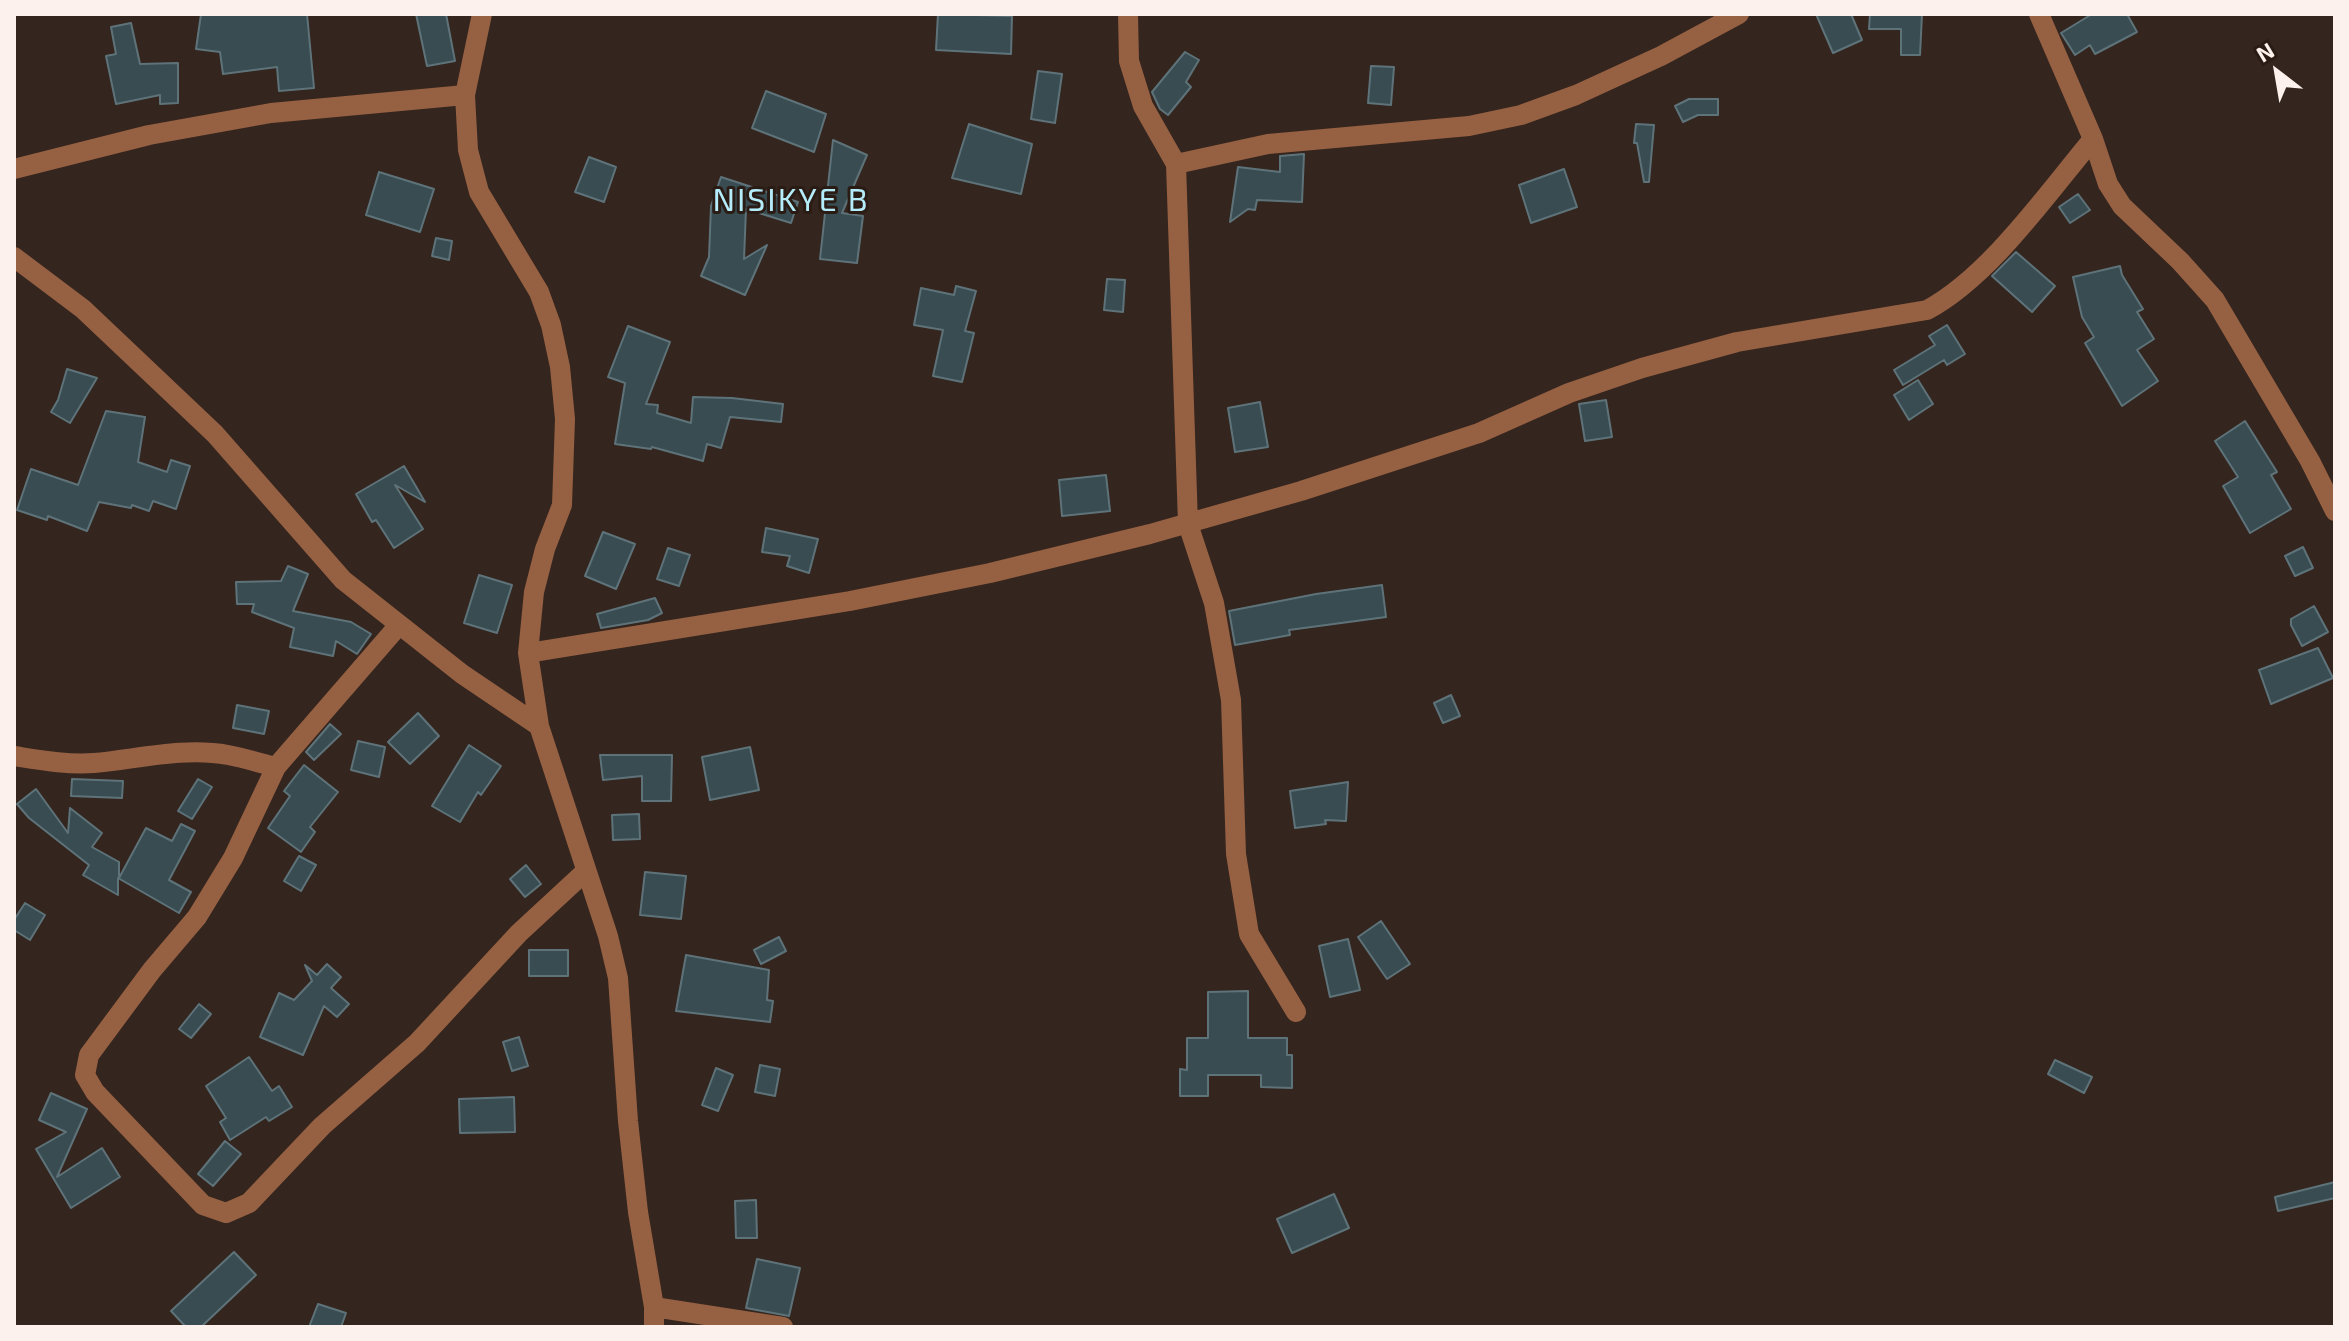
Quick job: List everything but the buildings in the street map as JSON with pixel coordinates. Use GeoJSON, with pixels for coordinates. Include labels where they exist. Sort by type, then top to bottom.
{"type":"FeatureCollection","features":[{"type":"Feature","properties":{"kind":"street"},"geometry":{"type":"LineString","coordinates":[[482,14],[465,95],[468,150],[479,192],[539,292],[551,325],[560,367],[565,419],[562,505],[545,549],[534,592],[528,653],[539,726],[618,978],[629,1137],[654,1317],[783,1327]]}},
{"type":"Feature","properties":{"kind":"street"},"geometry":{"type":"LineString","coordinates":[[1128,14],[1129,61],[1143,106],[1176,164],[1188,524],[1214,603],[1231,700],[1236,854],[1249,934],[1296,1012]]}},
{"type":"Feature","properties":{"kind":"street"},"geometry":{"type":"LineString","coordinates":[[1176,164],[1268,144],[1469,126],[1521,115],[1633,69],[1739,14]]}},
{"type":"Feature","properties":{"kind":"street"},"geometry":{"type":"LineString","coordinates":[[2039,14],[2093,139],[2108,184],[2122,206],[2180,261],[2215,300],[2310,461],[2335,511]]}},
{"type":"Feature","properties":{"kind":"street"},"geometry":{"type":"LineString","coordinates":[[14,169],[149,135],[271,113],[465,95]]}},
{"type":"Feature","properties":{"kind":"street"},"geometry":{"type":"LineString","coordinates":[[528,653],[850,601],[990,573],[1188,524],[1301,491],[1479,433],[1569,393],[1642,368],[1737,342],[1927,310],[1950,298],[1975,276],[2093,139]]}},
{"type":"Feature","properties":{"kind":"street"},"geometry":{"type":"LineString","coordinates":[[14,257],[83,309],[204,423],[343,580],[462,674],[539,726]]}},
{"type":"Feature","properties":{"kind":"street"},"geometry":{"type":"LineString","coordinates":[[399,625],[276,767],[233,858],[197,917],[152,970],[89,1055],[85,1075],[95,1092],[203,1205],[226,1213],[249,1203],[301,1147],[417,1043],[519,933],[586,871]]}},
{"type":"Feature","properties":{"kind":"street"},"geometry":{"type":"LineString","coordinates":[[14,756],[61,764],[192,753],[227,754],[276,767]]}},
{"type":"Feature","properties":{"kind":"district","name":"NISIKYE B"},"geometry":{"type":"Point","coordinates":[791,200]}}]}
